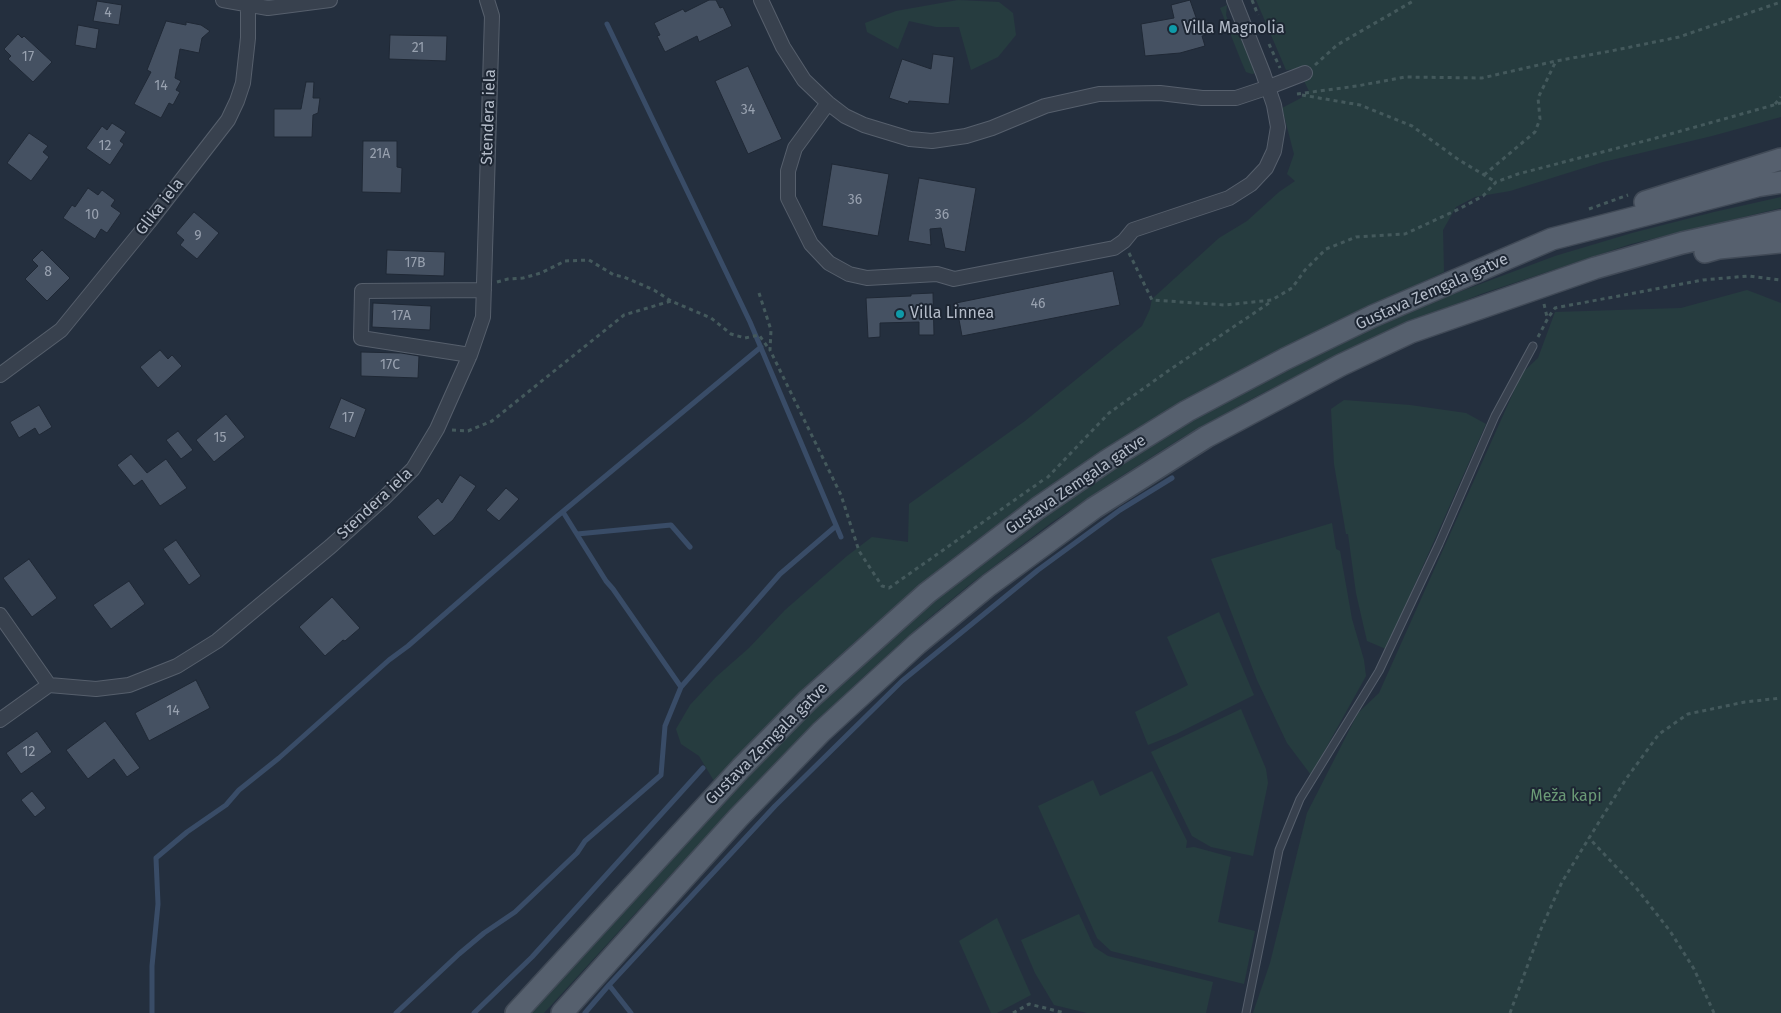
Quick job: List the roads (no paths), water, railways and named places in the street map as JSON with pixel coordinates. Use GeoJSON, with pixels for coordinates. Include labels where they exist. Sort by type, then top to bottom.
{"type":"FeatureCollection","features":[{"type":"Feature","properties":{"kind":"main road"},"geometry":{"type":"LineString","coordinates":[[1552,239],[1644,202],[1781,158]]}},
{"type":"Feature","properties":{"kind":"main road","name":"Gustava Zemgala gatve"},"geometry":{"type":"LineString","coordinates":[[516,1013],[734,776],[807,701],[928,593],[1038,508],[1108,460],[1187,411],[1285,359],[1373,316],[1552,239],[1757,186],[1781,182]]}},
{"type":"Feature","properties":{"kind":"main road","name":"Gustava Zemgala gatve"},"geometry":{"type":"LineString","coordinates":[[562,1013],[732,825],[821,732],[916,644],[990,585],[1094,508],[1206,437],[1280,396],[1411,332],[1595,268],[1682,243],[1781,221]]}},
{"type":"Feature","properties":{"kind":"main road"},"geometry":{"type":"LineString","coordinates":[[1541,286],[1640,268],[1719,248],[1781,242]]}},
{"type":"Feature","properties":{"kind":"street"},"geometry":{"type":"LineString","coordinates":[[223,0],[248,2],[268,8],[330,0]]}},
{"type":"Feature","properties":{"kind":"street","name":"Stendera iela"},"geometry":{"type":"LineString","coordinates":[[50,685],[96,689],[128,685],[177,666],[217,641],[384,498],[413,469],[437,428],[470,355],[483,317],[492,16],[487,0]]}},
{"type":"Feature","properties":{"kind":"street"},"geometry":{"type":"LineString","coordinates":[[761,0],[783,46],[804,80],[828,104],[845,116],[910,139],[932,141],[973,134],[1045,106],[1098,94],[1160,93],[1202,98],[1236,98],[1305,73]]}},
{"type":"Feature","properties":{"kind":"street"},"geometry":{"type":"LineString","coordinates":[[828,104],[795,148],[788,171],[788,198],[810,244],[828,263],[848,274],[867,278],[937,274],[954,279],[1114,248],[1124,241],[1133,230],[1229,198],[1251,184],[1266,168],[1274,151],[1278,127],[1269,87],[1234,0]]}},
{"type":"Feature","properties":{"kind":"street","name":"Glika iela"},"geometry":{"type":"LineString","coordinates":[[0,375],[61,330],[149,222],[228,120],[237,102],[243,83],[248,46],[248,2]]}},
{"type":"Feature","properties":{"kind":"street"},"geometry":{"type":"LineString","coordinates":[[470,355],[361,338],[362,291],[484,290]]}},
{"type":"Feature","properties":{"kind":"street"},"geometry":{"type":"LineString","coordinates":[[0,615],[50,685],[0,720]]}},
{"type":"Feature","properties":{"kind":"lane"},"geometry":{"type":"LineString","coordinates":[[1246,1013],[1279,850],[1300,799],[1379,671],[1495,416],[1532,346]]}},
{"type":"Feature","properties":{"kind":"waterway"},"geometry":{"type":"LineString","coordinates":[[607,24],[750,322],[841,537]]}},
{"type":"Feature","properties":{"kind":"waterway"},"geometry":{"type":"LineString","coordinates":[[152,1013],[152,966],[158,904],[156,858],[187,832],[226,805],[239,790],[279,758],[389,660],[408,646],[555,518],[761,347]]}},
{"type":"Feature","properties":{"kind":"waterway"},"geometry":{"type":"LineString","coordinates":[[585,1013],[775,806],[902,681],[1038,570],[1120,510],[1172,478]]}},
{"type":"Feature","properties":{"kind":"waterway"},"geometry":{"type":"LineString","coordinates":[[563,512],[606,581],[681,687]]}},
{"type":"Feature","properties":{"kind":"waterway"},"geometry":{"type":"LineString","coordinates":[[577,534],[671,525],[690,547]]}},
{"type":"Feature","properties":{"kind":"waterway"},"geometry":{"type":"LineString","coordinates":[[396,1013],[459,954],[484,933],[515,912],[577,853],[585,841],[661,775],[665,726],[681,687],[780,574],[836,526]]}},
{"type":"Feature","properties":{"kind":"waterway"},"geometry":{"type":"LineString","coordinates":[[474,1013],[532,957],[703,768]]}},
{"type":"Feature","properties":{"kind":"waterway"},"geometry":{"type":"LineString","coordinates":[[609,985],[631,1013]]}},
{"type":"Feature","properties":{"kind":"place","name":"Villa Magnolia"},"geometry":{"type":"Point","coordinates":[1173,29]}},
{"type":"Feature","properties":{"kind":"place","name":"Villa Linnea"},"geometry":{"type":"Point","coordinates":[900,314]}},
{"type":"Feature","properties":{"kind":"park label","name":"Meža kapi"},"geometry":{"type":"Point","coordinates":[1566,797]}}]}
